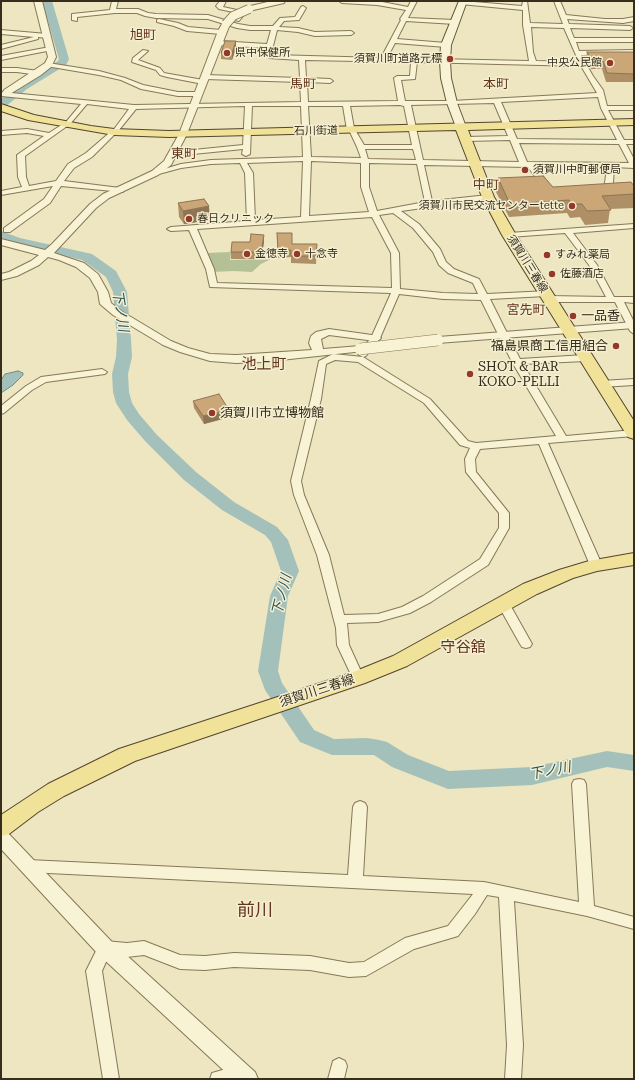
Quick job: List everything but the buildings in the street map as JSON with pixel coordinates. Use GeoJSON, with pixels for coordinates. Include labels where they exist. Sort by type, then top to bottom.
{"type":"FeatureCollection","features":[{"type":"Feature","properties":{"kind":"main road"},"geometry":{"type":"LineString","coordinates":[[462,2],[446,45],[445,61],[446,78],[452,104],[463,133]]}},
{"type":"Feature","properties":{"kind":"main road","name":"石川街道"},"geometry":{"type":"LineString","coordinates":[[1,107],[32,118],[66,125],[114,132],[183,134],[413,128],[463,133],[507,125],[634,122]]}},
{"type":"Feature","properties":{"kind":"main road","name":"須賀川三春線"},"geometry":{"type":"LineString","coordinates":[[463,133],[488,197],[509,235],[601,384],[634,434]]}},
{"type":"Feature","properties":{"kind":"main road","name":"須賀川三春線"},"geometry":{"type":"LineString","coordinates":[[1,827],[30,806],[56,790],[127,755],[358,678],[400,661],[530,589],[566,574],[596,565],[634,559]]}},
{"type":"Feature","properties":{"kind":"street"},"geometry":{"type":"LineString","coordinates":[[4,92],[38,73],[48,65],[52,57],[38,1]]}},
{"type":"Feature","properties":{"kind":"street"},"geometry":{"type":"LineString","coordinates":[[113,11],[115,1]]}},
{"type":"Feature","properties":{"kind":"street"},"geometry":{"type":"LineString","coordinates":[[223,1],[219,6],[221,8],[235,12],[240,16],[233,24]]}},
{"type":"Feature","properties":{"kind":"street"},"geometry":{"type":"LineString","coordinates":[[155,173],[168,163],[183,134],[222,31],[233,16],[249,9],[281,1]]}},
{"type":"Feature","properties":{"kind":"street"},"geometry":{"type":"LineString","coordinates":[[342,1],[377,3],[410,9]]}},
{"type":"Feature","properties":{"kind":"street"},"geometry":{"type":"LineString","coordinates":[[383,60],[403,19],[414,1]]}},
{"type":"Feature","properties":{"kind":"street"},"geometry":{"type":"LineString","coordinates":[[1,277],[13,274],[35,263],[47,254],[93,206],[106,196],[155,173],[181,166],[211,162],[307,159],[420,163],[634,166],[604,108],[602,95],[577,53],[568,26],[563,18],[557,1]]}},
{"type":"Feature","properties":{"kind":"street"},"geometry":{"type":"LineString","coordinates":[[462,2],[525,4],[526,25],[533,62]]}},
{"type":"Feature","properties":{"kind":"street"},"geometry":{"type":"LineString","coordinates":[[303,8],[298,19],[282,18],[275,28],[270,46],[269,54],[271,57],[583,64]]}},
{"type":"Feature","properties":{"kind":"street"},"geometry":{"type":"LineString","coordinates":[[113,11],[117,14],[143,20],[167,21],[187,29],[222,31]]}},
{"type":"Feature","properties":{"kind":"street"},"geometry":{"type":"LineString","coordinates":[[75,20],[74,15],[113,11],[138,12],[156,16],[208,17],[250,28],[298,30],[315,34],[351,33]]}},
{"type":"Feature","properties":{"kind":"street"},"geometry":{"type":"LineString","coordinates":[[563,18],[605,21],[623,21],[634,19]]}},
{"type":"Feature","properties":{"kind":"street"},"geometry":{"type":"LineString","coordinates":[[403,19],[455,22]]}},
{"type":"Feature","properties":{"kind":"street"},"geometry":{"type":"LineString","coordinates":[[526,25],[630,28]]}},
{"type":"Feature","properties":{"kind":"street"},"geometry":{"type":"LineString","coordinates":[[1,32],[46,36]]}},
{"type":"Feature","properties":{"kind":"street"},"geometry":{"type":"LineString","coordinates":[[1,40],[29,34]]}},
{"type":"Feature","properties":{"kind":"street"},"geometry":{"type":"LineString","coordinates":[[1,47],[46,36]]}},
{"type":"Feature","properties":{"kind":"street"},"geometry":{"type":"LineString","coordinates":[[573,40],[634,40]]}},
{"type":"Feature","properties":{"kind":"street"},"geometry":{"type":"LineString","coordinates":[[393,41],[446,45]]}},
{"type":"Feature","properties":{"kind":"street"},"geometry":{"type":"LineString","coordinates":[[218,43],[270,46]]}},
{"type":"Feature","properties":{"kind":"street"},"geometry":{"type":"LineString","coordinates":[[1,58],[50,49]]}},
{"type":"Feature","properties":{"kind":"street"},"geometry":{"type":"LineString","coordinates":[[145,51],[135,59],[136,63],[158,69],[162,74],[169,76],[204,79],[330,81]]}},
{"type":"Feature","properties":{"kind":"street"},"geometry":{"type":"LineString","coordinates":[[577,53],[634,52]]}},
{"type":"Feature","properties":{"kind":"street"},"geometry":{"type":"LineString","coordinates":[[302,57],[307,159],[305,218]]}},
{"type":"Feature","properties":{"kind":"street"},"geometry":{"type":"LineString","coordinates":[[414,61],[414,78],[397,78],[413,128],[429,204]]}},
{"type":"Feature","properties":{"kind":"street"},"geometry":{"type":"LineString","coordinates":[[48,65],[68,67],[123,79],[141,87],[178,94],[198,94]]}},
{"type":"Feature","properties":{"kind":"street"},"geometry":{"type":"LineString","coordinates":[[1,70],[17,70],[38,73]]}},
{"type":"Feature","properties":{"kind":"street"},"geometry":{"type":"LineString","coordinates":[[4,92],[17,96],[134,107],[249,104],[452,104],[602,95]]}},
{"type":"Feature","properties":{"kind":"street"},"geometry":{"type":"LineString","coordinates":[[1,104],[17,96]]}},
{"type":"Feature","properties":{"kind":"street"},"geometry":{"type":"LineString","coordinates":[[497,102],[527,164],[554,197]]}},
{"type":"Feature","properties":{"kind":"street"},"geometry":{"type":"LineString","coordinates":[[26,188],[22,177],[21,155],[66,125],[85,103]]}},
{"type":"Feature","properties":{"kind":"street"},"geometry":{"type":"LineString","coordinates":[[249,104],[244,161],[249,173],[251,223]]}},
{"type":"Feature","properties":{"kind":"street"},"geometry":{"type":"LineString","coordinates":[[346,104],[352,130],[361,146],[364,161],[365,187],[370,206],[395,252],[396,291],[375,338],[360,354]]}},
{"type":"Feature","properties":{"kind":"street"},"geometry":{"type":"LineString","coordinates":[[6,230],[47,200],[71,166],[89,155],[114,132],[134,107]]}},
{"type":"Feature","properties":{"kind":"street"},"geometry":{"type":"LineString","coordinates":[[604,108],[634,108]]}},
{"type":"Feature","properties":{"kind":"street"},"geometry":{"type":"LineString","coordinates":[[1,133],[27,131],[50,135]]}},
{"type":"Feature","properties":{"kind":"street"},"geometry":{"type":"LineString","coordinates":[[463,133],[514,139],[634,142]]}},
{"type":"Feature","properties":{"kind":"street"},"geometry":{"type":"LineString","coordinates":[[361,146],[416,147]]}},
{"type":"Feature","properties":{"kind":"street"},"geometry":{"type":"LineString","coordinates":[[173,154],[246,147]]}},
{"type":"Feature","properties":{"kind":"street"},"geometry":{"type":"LineString","coordinates":[[611,165],[609,183],[614,192]]}},
{"type":"Feature","properties":{"kind":"street"},"geometry":{"type":"LineString","coordinates":[[1,192],[60,183],[120,190]]}},
{"type":"Feature","properties":{"kind":"street"},"geometry":{"type":"LineString","coordinates":[[171,229],[374,214],[429,204],[488,197]]}},
{"type":"Feature","properties":{"kind":"street"},"geometry":{"type":"LineString","coordinates":[[396,211],[416,226],[436,252],[442,263],[451,271],[476,281],[517,362],[563,439]]}},
{"type":"Feature","properties":{"kind":"street"},"geometry":{"type":"LineString","coordinates":[[509,235],[634,226]]}},
{"type":"Feature","properties":{"kind":"street"},"geometry":{"type":"LineString","coordinates":[[192,227],[210,269],[213,285],[396,291],[443,296],[548,296],[634,300]]}},
{"type":"Feature","properties":{"kind":"street"},"geometry":{"type":"LineString","coordinates":[[567,230],[593,265],[633,327]]}},
{"type":"Feature","properties":{"kind":"street"},"geometry":{"type":"LineString","coordinates":[[1,242],[63,258],[88,270],[99,283],[106,304],[117,313],[168,343],[184,350],[210,357],[236,359],[319,353],[360,354],[427,401],[464,443],[476,446],[634,434]]}},
{"type":"Feature","properties":{"kind":"street"},"geometry":{"type":"LineString","coordinates":[[358,678],[343,645],[342,628],[323,555],[299,496],[296,481],[316,399],[322,363],[333,357],[360,354],[438,340],[567,329],[633,327]]}},
{"type":"Feature","properties":{"kind":"street"},"geometry":{"type":"LineString","coordinates":[[319,353],[315,343],[315,338],[320,334],[329,332],[344,333],[375,338]]}},
{"type":"Feature","properties":{"kind":"street"},"geometry":{"type":"LineString","coordinates":[[517,362],[585,358]]}},
{"type":"Feature","properties":{"kind":"street"},"geometry":{"type":"LineString","coordinates":[[1,411],[29,388],[44,379],[102,372]]}},
{"type":"Feature","properties":{"kind":"street"},"geometry":{"type":"LineString","coordinates":[[601,384],[634,382]]}},
{"type":"Feature","properties":{"kind":"street"},"geometry":{"type":"LineString","coordinates":[[543,442],[596,565]]}},
{"type":"Feature","properties":{"kind":"street"},"geometry":{"type":"LineString","coordinates":[[339,619],[378,618],[406,610],[427,599],[484,562],[504,528],[504,513],[471,472],[470,459],[476,446]]}},
{"type":"Feature","properties":{"kind":"street"},"geometry":{"type":"LineString","coordinates":[[503,603],[526,644]]}},
{"type":"Feature","properties":{"kind":"street"},"geometry":{"type":"LineString","coordinates":[[579,784],[587,910]]}},
{"type":"Feature","properties":{"kind":"street"},"geometry":{"type":"LineString","coordinates":[[355,882],[360,806]]}},
{"type":"Feature","properties":{"kind":"street"},"geometry":{"type":"LineString","coordinates":[[1,837],[105,948],[244,1076]]}},
{"type":"Feature","properties":{"kind":"street"},"geometry":{"type":"LineString","coordinates":[[28,866],[484,888],[587,910],[634,923]]}},
{"type":"Feature","properties":{"kind":"street"},"geometry":{"type":"LineString","coordinates":[[105,948],[127,950],[144,948],[180,962],[206,963],[234,960],[310,963],[349,970],[366,969],[410,943],[453,931],[470,910],[484,888]]}},
{"type":"Feature","properties":{"kind":"street"},"geometry":{"type":"LineString","coordinates":[[506,892],[515,1045],[513,1079]]}},
{"type":"Feature","properties":{"kind":"street"},"geometry":{"type":"LineString","coordinates":[[105,948],[94,971],[111,1078]]}},
{"type":"Feature","properties":{"kind":"street"},"geometry":{"type":"LineString","coordinates":[[218,1079],[244,1076]]}},
{"type":"Feature","properties":{"kind":"green space"},"geometry":{"type":"Polygon","coordinates":[[[231,252],[230,260],[271,259],[261,264],[252,272],[211,272],[206,253],[231,252]]]}},
{"type":"Feature","properties":{"kind":"water"},"geometry":{"type":"Polygon","coordinates":[[[18,371],[23,373],[23,375],[13,385],[1,393],[1,380],[5,374],[18,371]]]}},
{"type":"Feature","properties":{"kind":"waterway","name":"下ノ川"},"geometry":{"type":"LineString","coordinates":[[1,105],[23,87],[62,63],[64,59],[47,1]]}},
{"type":"Feature","properties":{"kind":"waterway","name":"下ノ川"},"geometry":{"type":"LineString","coordinates":[[1,235],[17,241],[87,257],[111,274],[120,292],[124,340],[124,357],[120,374],[121,392],[124,403],[133,417],[151,438],[190,476],[228,506],[271,531],[279,540],[290,571],[279,596],[268,671],[272,685],[307,736],[332,747],[367,746],[379,748],[400,761],[448,780],[532,776],[607,759],[634,763]]}},
{"type":"Feature","properties":{"kind":"place","name":"県中保健所"},"geometry":{"type":"Point","coordinates":[227,53]}},
{"type":"Feature","properties":{"kind":"place","name":"須賀川町道路元標"},"geometry":{"type":"Point","coordinates":[450,59]}},
{"type":"Feature","properties":{"kind":"place","name":"中央公民館"},"geometry":{"type":"Point","coordinates":[610,63]}},
{"type":"Feature","properties":{"kind":"place","name":"須賀川中町郵便局"},"geometry":{"type":"Point","coordinates":[525,170]}},
{"type":"Feature","properties":{"kind":"place","name":"須賀川市民交流センターtette"},"geometry":{"type":"Point","coordinates":[572,206]}},
{"type":"Feature","properties":{"kind":"place","name":"春日クリニック"},"geometry":{"type":"Point","coordinates":[189,219]}},
{"type":"Feature","properties":{"kind":"place","name":"金徳寺"},"geometry":{"type":"Point","coordinates":[247,254]}},
{"type":"Feature","properties":{"kind":"place","name":"十念寺"},"geometry":{"type":"Point","coordinates":[297,254]}},
{"type":"Feature","properties":{"kind":"place","name":"すみれ薬局"},"geometry":{"type":"Point","coordinates":[547,255]}},
{"type":"Feature","properties":{"kind":"place","name":"佐藤酒店"},"geometry":{"type":"Point","coordinates":[552,274]}},
{"type":"Feature","properties":{"kind":"place","name":"一品香"},"geometry":{"type":"Point","coordinates":[573,316]}},
{"type":"Feature","properties":{"kind":"place","name":"福島県商工信用組合"},"geometry":{"type":"Point","coordinates":[616,346]}},
{"type":"Feature","properties":{"kind":"place","name":"SHOT & BAR KOKO-PELLI"},"geometry":{"type":"Point","coordinates":[470,374]}},
{"type":"Feature","properties":{"kind":"place","name":"須賀川市立博物館"},"geometry":{"type":"Point","coordinates":[212,413]}},
{"type":"Feature","properties":{"kind":"district","name":"旭町"},"geometry":{"type":"Point","coordinates":[143,35]}},
{"type":"Feature","properties":{"kind":"district","name":"馬町"},"geometry":{"type":"Point","coordinates":[303,84]}},
{"type":"Feature","properties":{"kind":"district","name":"本町"},"geometry":{"type":"Point","coordinates":[496,84]}},
{"type":"Feature","properties":{"kind":"district","name":"東町"},"geometry":{"type":"Point","coordinates":[184,154]}},
{"type":"Feature","properties":{"kind":"district","name":"中町"},"geometry":{"type":"Point","coordinates":[486,185]}},
{"type":"Feature","properties":{"kind":"district","name":"宮先町"},"geometry":{"type":"Point","coordinates":[526,310]}},
{"type":"Feature","properties":{"kind":"district","name":"池上町"},"geometry":{"type":"Point","coordinates":[264,365]}},
{"type":"Feature","properties":{"kind":"district","name":"守谷舘"},"geometry":{"type":"Point","coordinates":[463,648]}},
{"type":"Feature","properties":{"kind":"district","name":"前川"},"geometry":{"type":"Point","coordinates":[255,911]}}]}
